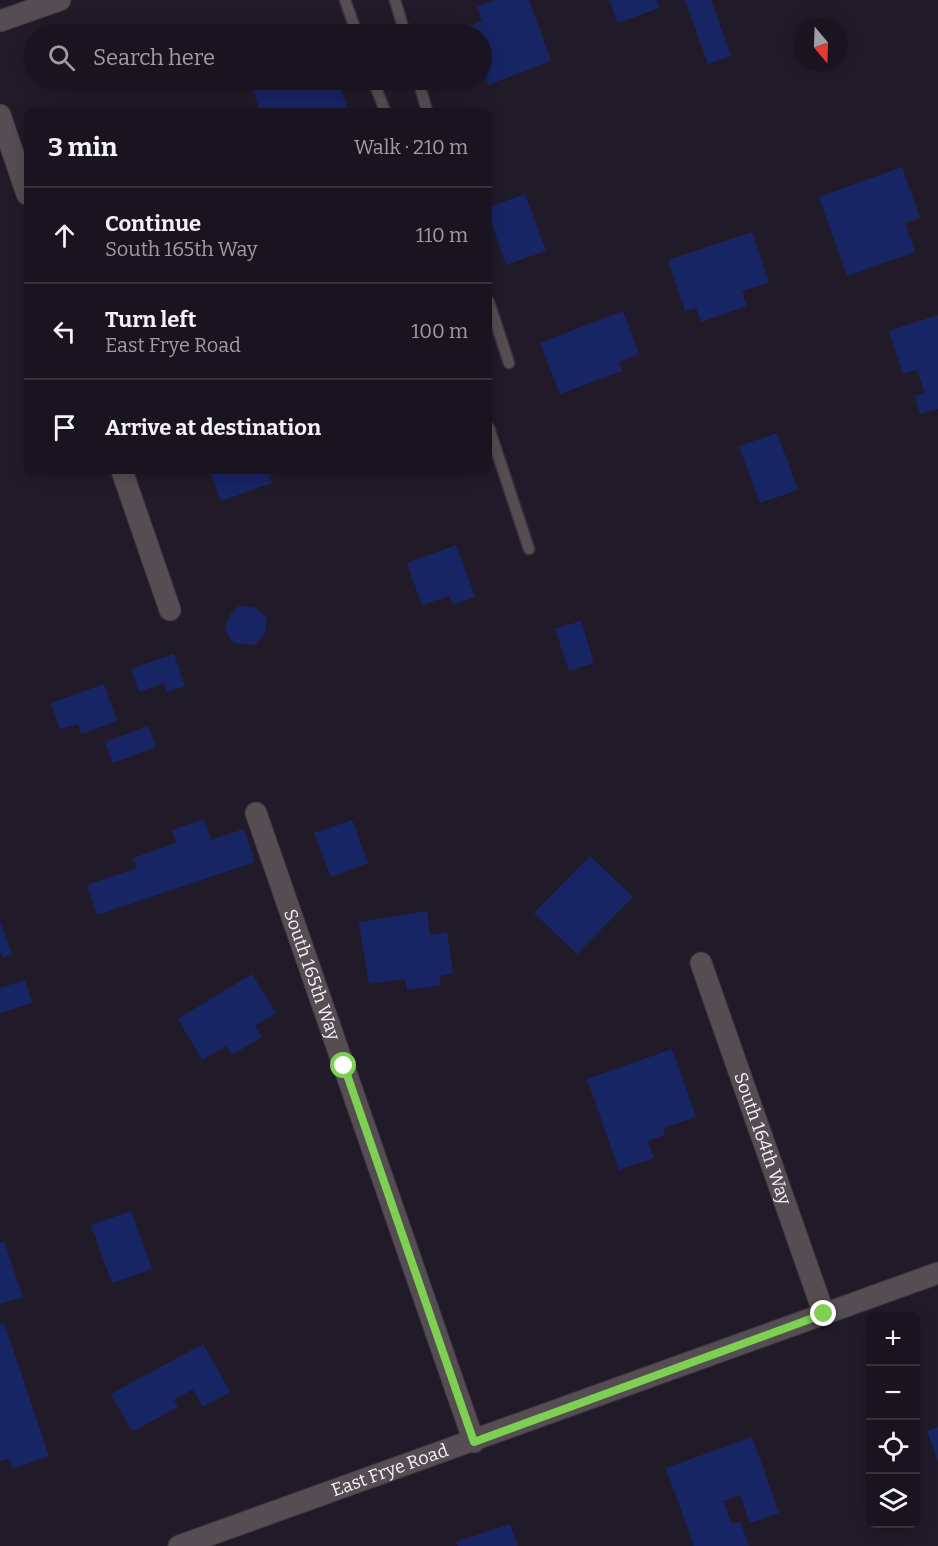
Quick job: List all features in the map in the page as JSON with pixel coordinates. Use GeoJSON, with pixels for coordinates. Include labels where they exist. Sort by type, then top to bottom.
{"type":"FeatureCollection","features":[{"type":"Feature","properties":{"kind":"street"},"geometry":{"type":"LineString","coordinates":[[0,21],[60,0]]}},
{"type":"Feature","properties":{"kind":"street"},"geometry":{"type":"LineString","coordinates":[[0,115],[24,185]]}},
{"type":"Feature","properties":{"kind":"street"},"geometry":{"type":"LineString","coordinates":[[123,474],[170,610]]}},
{"type":"Feature","properties":{"kind":"street","name":"South 165th Way"},"geometry":{"type":"LineString","coordinates":[[256,813],[474,1442]]}},
{"type":"Feature","properties":{"kind":"street","name":"South 164th Way"},"geometry":{"type":"LineString","coordinates":[[701,963],[824,1314]]}},
{"type":"Feature","properties":{"kind":"street","name":"East Frye Road"},"geometry":{"type":"LineString","coordinates":[[179,1546],[474,1442],[938,1273]]}},
{"type":"Feature","properties":{"kind":"lane"},"geometry":{"type":"LineString","coordinates":[[345,0],[353,24]]}},
{"type":"Feature","properties":{"kind":"lane"},"geometry":{"type":"LineString","coordinates":[[394,0],[402,24]]}},
{"type":"Feature","properties":{"kind":"lane"},"geometry":{"type":"LineString","coordinates":[[377,90],[384,108]]}},
{"type":"Feature","properties":{"kind":"lane"},"geometry":{"type":"LineString","coordinates":[[421,90],[426,108]]}},
{"type":"Feature","properties":{"kind":"lane"},"geometry":{"type":"LineString","coordinates":[[492,311],[509,363]]}},
{"type":"Feature","properties":{"kind":"lane"},"geometry":{"type":"LineString","coordinates":[[492,437],[529,549]]}},
{"type":"Feature","properties":{"kind":"building"},"geometry":{"type":"Polygon","coordinates":[[[495,0],[529,0],[551,61],[492,83],[492,24],[474,24],[482,21],[477,7],[495,0]]]}},
{"type":"Feature","properties":{"kind":"building"},"geometry":{"type":"Polygon","coordinates":[[[609,0],[657,0],[659,8],[618,23],[609,0]]]}},
{"type":"Feature","properties":{"kind":"building"},"geometry":{"type":"Polygon","coordinates":[[[685,0],[711,0],[731,56],[708,64],[685,0]]]}},
{"type":"Feature","properties":{"kind":"building"},"geometry":{"type":"Polygon","coordinates":[[[253,90],[341,90],[347,108],[259,108],[253,90]]]}},
{"type":"Feature","properties":{"kind":"building"},"geometry":{"type":"Polygon","coordinates":[[[902,167],[920,218],[905,223],[915,252],[847,276],[819,197],[902,167]]]}},
{"type":"Feature","properties":{"kind":"building"},"geometry":{"type":"Polygon","coordinates":[[[525,194],[546,251],[506,265],[492,224],[492,206],[525,194]]]}},
{"type":"Feature","properties":{"kind":"building"},"geometry":{"type":"Polygon","coordinates":[[[752,232],[769,283],[742,291],[747,306],[701,322],[696,308],[685,311],[668,260],[752,232]]]}},
{"type":"Feature","properties":{"kind":"building"},"geometry":{"type":"Polygon","coordinates":[[[623,311],[639,354],[619,362],[622,371],[560,394],[540,343],[623,311]]]}},
{"type":"Feature","properties":{"kind":"building"},"geometry":{"type":"Polygon","coordinates":[[[938,315],[938,409],[920,414],[915,396],[925,393],[917,370],[903,374],[889,331],[938,315]]]}},
{"type":"Feature","properties":{"kind":"building"},"geometry":{"type":"Polygon","coordinates":[[[777,433],[798,490],[760,503],[739,446],[777,433]]]}},
{"type":"Feature","properties":{"kind":"building"},"geometry":{"type":"Polygon","coordinates":[[[211,474],[274,474],[269,476],[272,483],[221,501],[211,474]]]}},
{"type":"Feature","properties":{"kind":"building"},"geometry":{"type":"Polygon","coordinates":[[[456,545],[475,597],[453,605],[449,596],[422,605],[407,563],[456,545]]]}},
{"type":"Feature","properties":{"kind":"building"},"geometry":{"type":"Polygon","coordinates":[[[239,606],[255,607],[267,618],[265,634],[254,645],[234,643],[225,630],[230,615],[239,606]]]}},
{"type":"Feature","properties":{"kind":"building"},"geometry":{"type":"Polygon","coordinates":[[[581,621],[594,663],[569,671],[555,629],[581,621]]]}},
{"type":"Feature","properties":{"kind":"building"},"geometry":{"type":"Polygon","coordinates":[[[174,654],[185,686],[167,692],[164,683],[139,692],[131,669],[174,654]]]}},
{"type":"Feature","properties":{"kind":"building"},"geometry":{"type":"Polygon","coordinates":[[[104,684],[117,721],[81,734],[78,724],[60,729],[51,703],[104,684]]]}},
{"type":"Feature","properties":{"kind":"building"},"geometry":{"type":"Polygon","coordinates":[[[148,726],[156,747],[113,763],[105,742],[148,726]]]}},
{"type":"Feature","properties":{"kind":"building"},"geometry":{"type":"Polygon","coordinates":[[[204,819],[211,840],[244,829],[255,862],[97,915],[87,885],[137,868],[133,858],[176,843],[172,830],[204,819]]]}},
{"type":"Feature","properties":{"kind":"building"},"geometry":{"type":"Polygon","coordinates":[[[352,820],[368,863],[331,877],[314,833],[352,820]]]}},
{"type":"Feature","properties":{"kind":"building"},"geometry":{"type":"Polygon","coordinates":[[[590,856],[633,897],[577,954],[534,913],[590,856]]]}},
{"type":"Feature","properties":{"kind":"building"},"geometry":{"type":"Polygon","coordinates":[[[427,911],[430,935],[447,932],[453,973],[439,976],[441,985],[407,990],[405,979],[369,984],[359,922],[427,911]]]}},
{"type":"Feature","properties":{"kind":"building"},"geometry":{"type":"Polygon","coordinates":[[[0,921],[12,954],[3,958],[0,951],[0,921]]]}},
{"type":"Feature","properties":{"kind":"building"},"geometry":{"type":"Polygon","coordinates":[[[252,974],[276,1013],[255,1026],[262,1037],[232,1055],[226,1046],[202,1060],[178,1019],[252,974]]]}},
{"type":"Feature","properties":{"kind":"building"},"geometry":{"type":"Polygon","coordinates":[[[25,980],[32,1003],[0,1013],[0,988],[25,980]]]}},
{"type":"Feature","properties":{"kind":"building"},"geometry":{"type":"Polygon","coordinates":[[[672,1049],[696,1117],[663,1128],[665,1135],[648,1141],[654,1158],[619,1170],[587,1079],[672,1049]]]}},
{"type":"Feature","properties":{"kind":"building"},"geometry":{"type":"Polygon","coordinates":[[[131,1211],[152,1269],[112,1283],[91,1225],[131,1211]]]}},
{"type":"Feature","properties":{"kind":"building"},"geometry":{"type":"Polygon","coordinates":[[[4,1241],[23,1297],[0,1304],[0,1243],[4,1241]]]}},
{"type":"Feature","properties":{"kind":"building"},"geometry":{"type":"Polygon","coordinates":[[[4,1323],[49,1456],[12,1469],[9,1458],[0,1461],[0,1325],[4,1323]]]}},
{"type":"Feature","properties":{"kind":"building"},"geometry":{"type":"Polygon","coordinates":[[[203,1344],[230,1392],[203,1407],[193,1389],[174,1400],[178,1407],[132,1432],[111,1394],[203,1344]]]}},
{"type":"Feature","properties":{"kind":"building"},"geometry":{"type":"Polygon","coordinates":[[[938,1427],[938,1461],[927,1431],[938,1427]]]}},
{"type":"Feature","properties":{"kind":"building"},"geometry":{"type":"Polygon","coordinates":[[[752,1437],[779,1513],[750,1523],[740,1495],[723,1501],[732,1524],[740,1521],[749,1546],[694,1546],[666,1468],[752,1437]]]}},
{"type":"Feature","properties":{"kind":"building"},"geometry":{"type":"Polygon","coordinates":[[[510,1524],[518,1546],[458,1546],[456,1542],[510,1524]]]}},
{"type":"Feature","properties":{"kind":"route"},"geometry":{"type":"LineString","coordinates":[[344,1066],[474,1442],[824,1314]]}}]}
